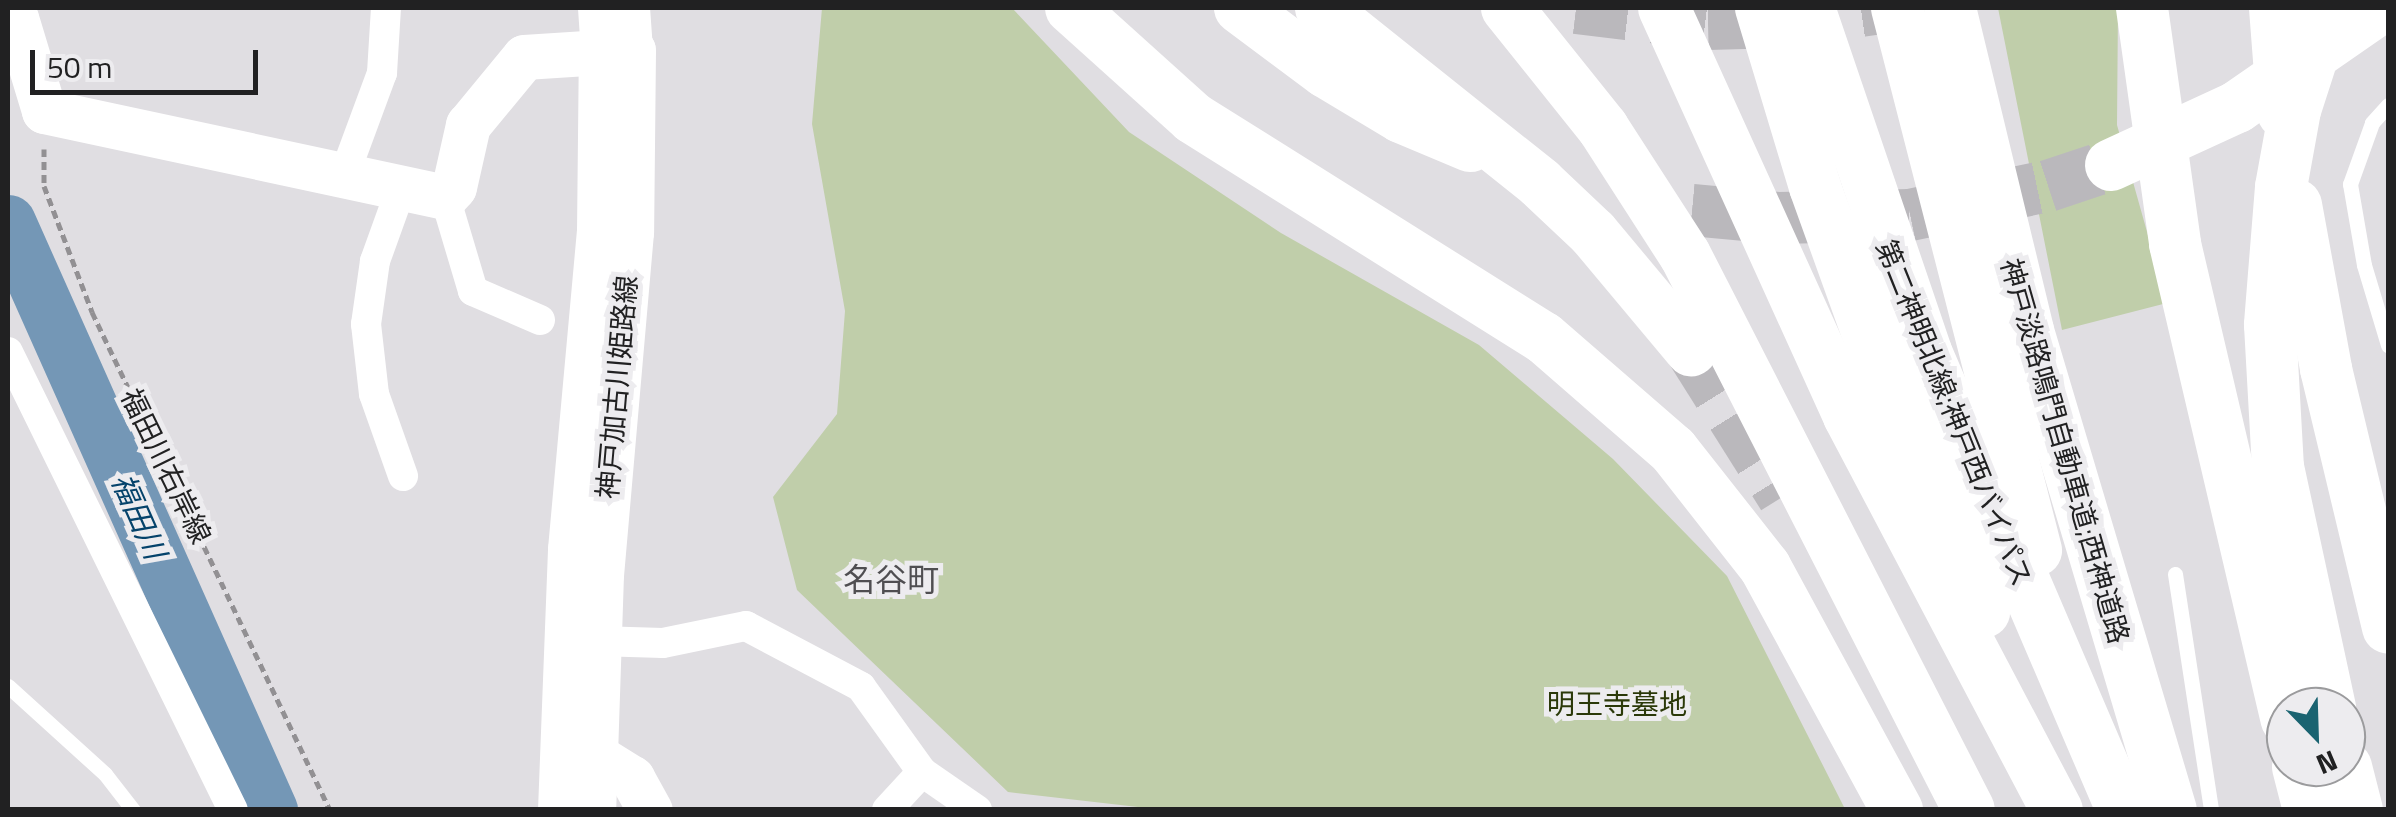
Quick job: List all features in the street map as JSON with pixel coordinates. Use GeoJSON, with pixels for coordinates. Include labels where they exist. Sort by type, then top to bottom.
{"type":"FeatureCollection","features":[{"type":"Feature","properties":{"kind":"highway"},"geometry":{"type":"LineString","coordinates":[[1071,8],[1193,118],[1544,338],[1673,450],[1765,567],[1850,712],[1896,810]]}},
{"type":"Feature","properties":{"kind":"highway"},"geometry":{"type":"LineString","coordinates":[[1240,8],[1402,117],[1586,188],[1692,210]]}},
{"type":"Feature","properties":{"kind":"highway"},"geometry":{"type":"LineString","coordinates":[[1321,8],[1480,130],[1708,340]]}},
{"type":"Feature","properties":{"kind":"highway"},"geometry":{"type":"LineString","coordinates":[[1507,8],[1633,172],[1708,340],[1969,810]]}},
{"type":"Feature","properties":{"kind":"highway"},"geometry":{"type":"LineString","coordinates":[[1654,8],[1705,94]]}},
{"type":"Feature","properties":{"kind":"highway"},"geometry":{"type":"LineString","coordinates":[[1664,8],[1900,522],[2057,810]]}},
{"type":"Feature","properties":{"kind":"highway","name":"第二神明北線;神戸西バイパス"},"geometry":{"type":"LineString","coordinates":[[1762,8],[1815,186],[1882,370],[2073,810]]}},
{"type":"Feature","properties":{"kind":"highway","name":"第二神明北線;神戸西バイパス"},"geometry":{"type":"LineString","coordinates":[[1809,8],[1926,352],[2119,810]]}},
{"type":"Feature","properties":{"kind":"highway","name":"神戸淡路鳴門自動車道;西神道路"},"geometry":{"type":"LineString","coordinates":[[1897,8],[1918,105],[2046,583],[2119,810]]}},
{"type":"Feature","properties":{"kind":"highway","name":"神戸淡路鳴門自動車道;西神道路"},"geometry":{"type":"LineString","coordinates":[[1950,8],[1967,90],[2094,566],[2171,810]]}},
{"type":"Feature","properties":{"kind":"highway"},"geometry":{"type":"LineString","coordinates":[[2142,8],[2162,168],[2198,347],[2278,687]]}},
{"type":"Feature","properties":{"kind":"highway"},"geometry":{"type":"LineString","coordinates":[[2275,8],[2298,220],[2388,628]]}},
{"type":"Feature","properties":{"kind":"highway"},"geometry":{"type":"LineString","coordinates":[[2326,687],[2278,467],[2270,386],[2281,187],[2295,110],[2328,8]]}},
{"type":"Feature","properties":{"kind":"highway"},"geometry":{"type":"LineString","coordinates":[[2111,165],[2236,107],[2380,8]]}},
{"type":"Feature","properties":{"kind":"main road"},"geometry":{"type":"LineString","coordinates":[[13,15],[44,110],[445,196],[454,187],[468,125],[524,58],[622,36],[598,8]]}},
{"type":"Feature","properties":{"kind":"main road","name":"神戸加古川姫路線"},"geometry":{"type":"LineString","coordinates":[[560,810],[578,755],[598,640],[631,232],[622,36]]}},
{"type":"Feature","properties":{"kind":"main road","name":"神戸加古川姫路線"},"geometry":{"type":"LineString","coordinates":[[593,810],[578,755],[599,232],[622,36]]}},
{"type":"Feature","properties":{"kind":"main road"},"geometry":{"type":"LineString","coordinates":[[578,755],[639,786],[650,810]]}},
{"type":"Feature","properties":{"kind":"street"},"geometry":{"type":"LineString","coordinates":[[345,173],[382,73],[386,8]]}},
{"type":"Feature","properties":{"kind":"street"},"geometry":{"type":"LineString","coordinates":[[402,186],[374,262],[366,324],[374,394],[403,476]]}},
{"type":"Feature","properties":{"kind":"street"},"geometry":{"type":"LineString","coordinates":[[445,196],[474,291],[540,320]]}},
{"type":"Feature","properties":{"kind":"street"},"geometry":{"type":"LineString","coordinates":[[8,352],[233,810]]}},
{"type":"Feature","properties":{"kind":"street"},"geometry":{"type":"LineString","coordinates":[[598,640],[663,643],[746,626],[861,687],[922,772],[977,810]]}},
{"type":"Feature","properties":{"kind":"street"},"geometry":{"type":"LineString","coordinates":[[887,810],[922,772]]}},
{"type":"Feature","properties":{"kind":"lane"},"geometry":{"type":"LineString","coordinates":[[2388,104],[2372,123],[2350,184],[2364,266],[2388,345]]}},
{"type":"Feature","properties":{"kind":"lane"},"geometry":{"type":"LineString","coordinates":[[2176,574],[2211,810]]}},
{"type":"Feature","properties":{"kind":"lane"},"geometry":{"type":"LineString","coordinates":[[8,686],[105,774],[133,810]]}},
{"type":"Feature","properties":{"kind":"path","name":"福田川右岸線"},"geometry":{"type":"LineString","coordinates":[[44,110],[44,186],[92,312],[330,810]]}},
{"type":"Feature","properties":{"kind":"green space","name":"明王寺墓地"},"geometry":{"type":"Polygon","coordinates":[[[822,8],[1012,8],[1129,132],[1281,233],[1479,345],[1613,459],[1727,576],[1845,809],[1164,810],[1008,792],[797,590],[773,497],[837,414],[845,311],[812,124],[822,8]]]}},
{"type":"Feature","properties":{"kind":"green space"},"geometry":{"type":"Polygon","coordinates":[[[1998,8],[2118,8],[2117,125],[2167,303],[2062,330],[1998,8]]]}},
{"type":"Feature","properties":{"kind":"waterway","name":"福田川"},"geometry":{"type":"LineString","coordinates":[[8,222],[270,810]]}},
{"type":"Feature","properties":{"kind":"tunnel"},"geometry":{"type":"LineString","coordinates":[[1576,8],[1708,24],[1784,22],[1881,8]]}},
{"type":"Feature","properties":{"kind":"tunnel"},"geometry":{"type":"LineString","coordinates":[[1692,210],[1779,218],[1910,215],[2048,186],[2111,165]]}},
{"type":"Feature","properties":{"kind":"tunnel"},"geometry":{"type":"LineString","coordinates":[[1691,350],[1783,496]]}},
{"type":"Feature","properties":{"kind":"district","name":"名谷町"},"geometry":{"type":"Point","coordinates":[891,579]}}]}
